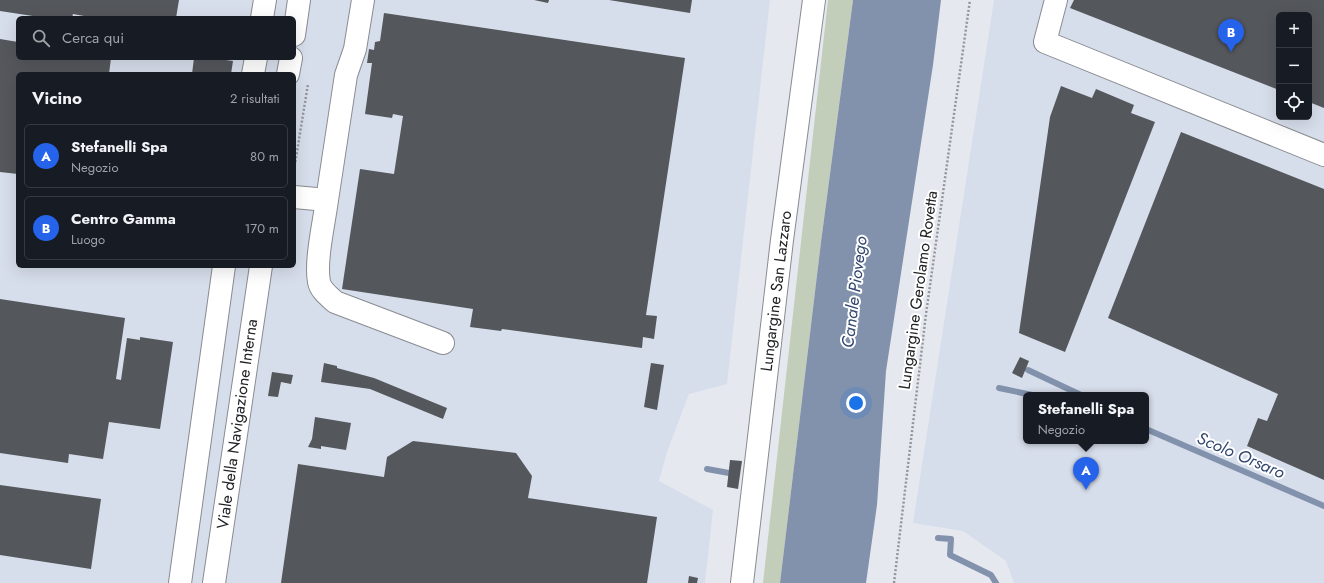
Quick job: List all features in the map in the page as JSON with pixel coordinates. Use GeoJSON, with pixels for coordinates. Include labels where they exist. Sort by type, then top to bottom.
{"type":"FeatureCollection","features":[{"type":"Feature","properties":{"kind":"street"},"geometry":{"type":"LineString","coordinates":[[262,16],[265,0]]}},
{"type":"Feature","properties":{"kind":"street"},"geometry":{"type":"LineString","coordinates":[[296,20],[299,0]]}},
{"type":"Feature","properties":{"kind":"street"},"geometry":{"type":"LineString","coordinates":[[363,0],[355,49],[346,74],[327,200],[319,265],[319,283],[324,292],[335,302],[443,343]]}},
{"type":"Feature","properties":{"kind":"street","name":"Lungargine San Lazzaro"},"geometry":{"type":"LineString","coordinates":[[742,583],[782,240],[814,0]]}},
{"type":"Feature","properties":{"kind":"street"},"geometry":{"type":"LineString","coordinates":[[1056,0],[1044,42],[1324,155]]}},
{"type":"Feature","properties":{"kind":"street"},"geometry":{"type":"LineString","coordinates":[[253,72],[256,60]]}},
{"type":"Feature","properties":{"kind":"street"},"geometry":{"type":"LineString","coordinates":[[288,72],[291,60]]}},
{"type":"Feature","properties":{"kind":"street"},"geometry":{"type":"LineString","coordinates":[[296,197],[327,200]]}},
{"type":"Feature","properties":{"kind":"street"},"geometry":{"type":"LineString","coordinates":[[180,583],[224,268]]}},
{"type":"Feature","properties":{"kind":"street","name":"Viale della Navigazione Interna"},"geometry":{"type":"LineString","coordinates":[[214,583],[261,268]]}},
{"type":"Feature","properties":{"kind":"path","name":"Lungargine Gerolamo Rovetta"},"geometry":{"type":"LineString","coordinates":[[894,583],[926,314],[970,0]]}},
{"type":"Feature","properties":{"kind":"shaded area"},"geometry":{"type":"Polygon","coordinates":[[[0,0],[770,0],[727,384],[689,394],[667,452],[659,481],[713,510],[705,583],[0,583],[0,0]]]}},
{"type":"Feature","properties":{"kind":"shaded area"},"geometry":{"type":"Polygon","coordinates":[[[994,0],[1324,0],[1324,583],[1014,583],[1006,561],[963,531],[913,523],[994,0]]]}},
{"type":"Feature","properties":{"kind":"green space"},"geometry":{"type":"Polygon","coordinates":[[[828,0],[853,0],[821,242],[780,583],[763,583],[828,0]]]}},
{"type":"Feature","properties":{"kind":"water","name":"Canale Piovego"},"geometry":{"type":"Polygon","coordinates":[[[853,0],[941,0],[933,65],[886,371],[877,505],[866,583],[780,583],[821,242],[853,0]]]}},
{"type":"Feature","properties":{"kind":"building"},"geometry":{"type":"Polygon","coordinates":[[[0,0],[179,0],[176,16],[84,16],[73,14],[72,16],[33,16],[0,11],[0,0]]]}},
{"type":"Feature","properties":{"kind":"building"},"geometry":{"type":"Polygon","coordinates":[[[534,0],[549,0],[548,3],[534,0]]]}},
{"type":"Feature","properties":{"kind":"building"},"geometry":{"type":"Polygon","coordinates":[[[609,0],[692,0],[690,13],[609,0]]]}},
{"type":"Feature","properties":{"kind":"building"},"geometry":{"type":"Polygon","coordinates":[[[1074,0],[1324,0],[1324,108],[1312,103],[1312,12],[1276,12],[1276,89],[1070,8],[1074,0]]]}},
{"type":"Feature","properties":{"kind":"building"},"geometry":{"type":"Polygon","coordinates":[[[384,13],[685,58],[646,315],[657,316],[654,339],[643,337],[642,348],[502,329],[501,331],[470,327],[473,309],[342,289],[360,169],[394,174],[403,116],[393,114],[392,118],[365,114],[372,63],[367,63],[369,49],[374,50],[375,42],[380,41],[384,13]]]}},
{"type":"Feature","properties":{"kind":"building"},"geometry":{"type":"Polygon","coordinates":[[[0,39],[16,42],[16,60],[111,60],[109,72],[16,72],[16,174],[0,172],[0,39]]]}},
{"type":"Feature","properties":{"kind":"building"},"geometry":{"type":"Polygon","coordinates":[[[194,60],[233,61],[231,72],[192,72],[194,60]]]}},
{"type":"Feature","properties":{"kind":"building"},"geometry":{"type":"Polygon","coordinates":[[[1061,86],[1092,98],[1096,89],[1134,105],[1131,113],[1155,122],[1065,352],[1019,333],[1050,117],[1061,86]]]}},
{"type":"Feature","properties":{"kind":"building"},"geometry":{"type":"Polygon","coordinates":[[[1181,132],[1324,189],[1324,480],[1247,446],[1258,418],[1267,421],[1278,394],[1108,318],[1181,132]]]}},
{"type":"Feature","properties":{"kind":"building"},"geometry":{"type":"Polygon","coordinates":[[[0,299],[125,318],[116,379],[121,380],[127,338],[140,340],[140,337],[173,342],[160,429],[109,422],[103,459],[69,454],[68,463],[0,453],[0,299]]]}},
{"type":"Feature","properties":{"kind":"building"},"geometry":{"type":"Polygon","coordinates":[[[1020,357],[1029,361],[1022,378],[1012,373],[1020,357]]]}},
{"type":"Feature","properties":{"kind":"building"},"geometry":{"type":"Polygon","coordinates":[[[324,363],[374,378],[447,408],[443,419],[370,389],[321,382],[324,363]]]}},
{"type":"Feature","properties":{"kind":"building"},"geometry":{"type":"Polygon","coordinates":[[[651,363],[664,365],[657,410],[644,407],[651,363]]]}},
{"type":"Feature","properties":{"kind":"building"},"geometry":{"type":"Polygon","coordinates":[[[272,372],[293,375],[291,384],[281,382],[278,397],[268,396],[272,372]]]}},
{"type":"Feature","properties":{"kind":"building"},"geometry":{"type":"Polygon","coordinates":[[[315,417],[351,423],[346,450],[321,446],[321,449],[308,447],[312,439],[315,417]]]}},
{"type":"Feature","properties":{"kind":"building"},"geometry":{"type":"Polygon","coordinates":[[[413,441],[516,453],[532,476],[528,498],[657,517],[647,583],[281,583],[298,464],[384,477],[387,457],[413,441]]]}},
{"type":"Feature","properties":{"kind":"building"},"geometry":{"type":"Polygon","coordinates":[[[730,460],[742,461],[738,489],[727,487],[730,460]]]}},
{"type":"Feature","properties":{"kind":"building"},"geometry":{"type":"Polygon","coordinates":[[[0,485],[101,499],[91,569],[0,555],[0,485]]]}},
{"type":"Feature","properties":{"kind":"building"},"geometry":{"type":"Polygon","coordinates":[[[689,576],[698,578],[697,583],[688,583],[689,576]]]}},
{"type":"Feature","properties":{"kind":"waterway","name":"Scolo Orsaro"},"geometry":{"type":"LineString","coordinates":[[1028,370],[1075,392]]}},
{"type":"Feature","properties":{"kind":"waterway"},"geometry":{"type":"LineString","coordinates":[[999,388],[1023,393]]}},
{"type":"Feature","properties":{"kind":"waterway","name":"Scolo Orsaro"},"geometry":{"type":"LineString","coordinates":[[1149,430],[1324,506]]}},
{"type":"Feature","properties":{"kind":"waterway"},"geometry":{"type":"LineString","coordinates":[[707,469],[729,473]]}},
{"type":"Feature","properties":{"kind":"waterway"},"geometry":{"type":"LineString","coordinates":[[938,538],[951,539],[950,555],[991,575],[996,583]]}},
{"type":"Feature","properties":{"kind":"place","name":"Centro Gamma"},"geometry":{"type":"Point","coordinates":[1231,52]}},
{"type":"Feature","properties":{"kind":"place","name":"Stefanelli Spa"},"geometry":{"type":"Point","coordinates":[1086,490]}}]}
